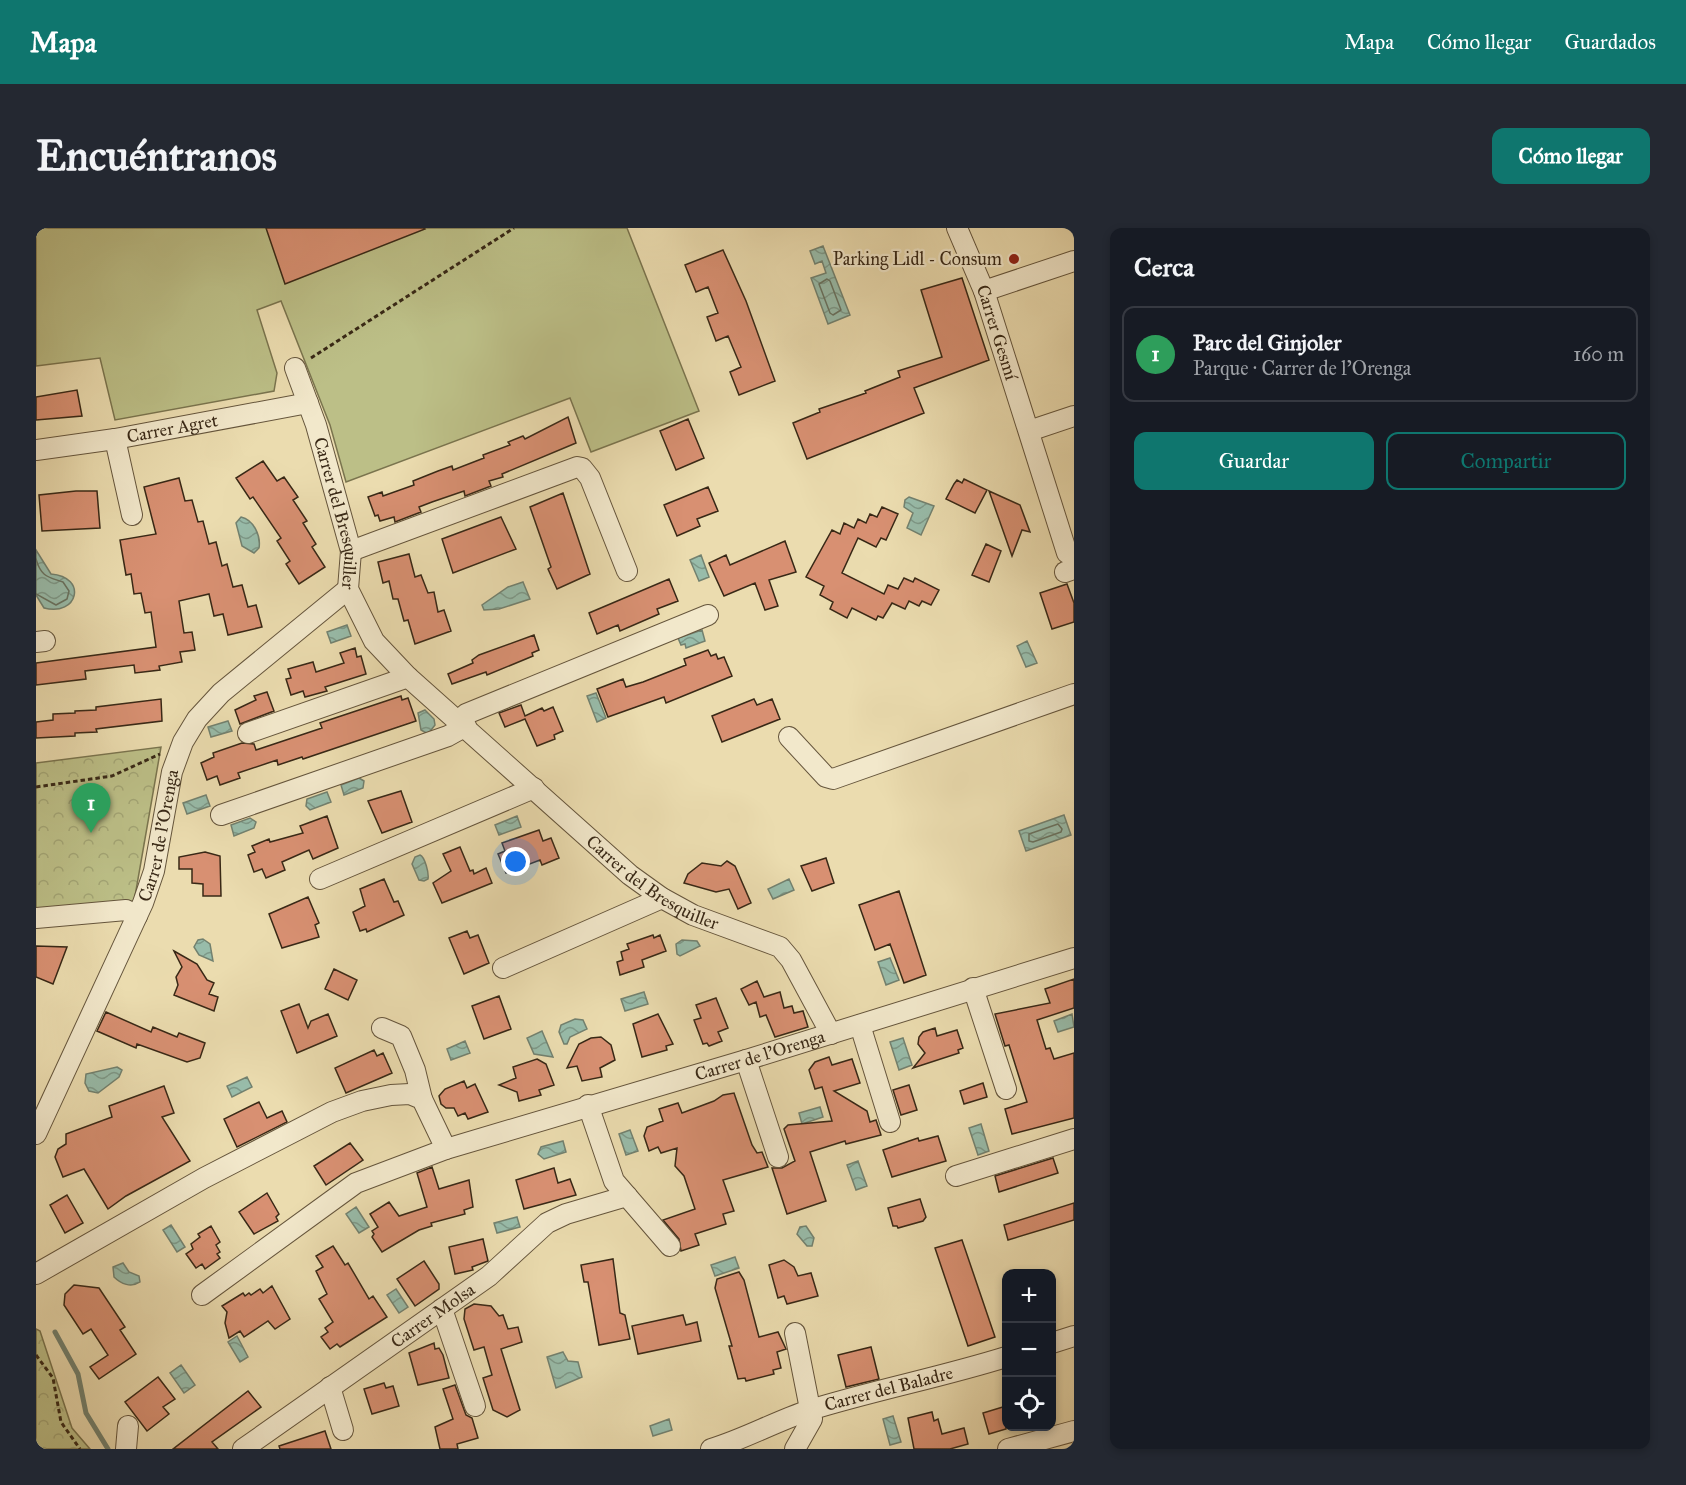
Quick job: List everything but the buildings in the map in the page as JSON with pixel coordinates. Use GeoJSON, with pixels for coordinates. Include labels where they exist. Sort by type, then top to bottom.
{"type":"FeatureCollection","features":[{"type":"Feature","properties":{"kind":"street"},"geometry":{"type":"LineString","coordinates":[[957,228],[984,291]]}},
{"type":"Feature","properties":{"kind":"street","name":"Carrer Gesmí"},"geometry":{"type":"LineString","coordinates":[[1071,566],[984,291],[1074,261]]}},
{"type":"Feature","properties":{"kind":"street","name":"Carrer del Bresquiller"},"geometry":{"type":"LineString","coordinates":[[295,368],[308,403],[351,551],[348,589],[374,641],[408,677],[463,723],[630,875],[662,898],[708,922],[766,940],[780,947],[791,960],[831,1034]]}},
{"type":"Feature","properties":{"kind":"street","name":"Carrer Agret"},"geometry":{"type":"LineString","coordinates":[[36,450],[115,439],[308,403]]}},
{"type":"Feature","properties":{"kind":"street"},"geometry":{"type":"LineString","coordinates":[[1029,430],[1074,416]]}},
{"type":"Feature","properties":{"kind":"street"},"geometry":{"type":"LineString","coordinates":[[115,439],[132,515]]}},
{"type":"Feature","properties":{"kind":"street"},"geometry":{"type":"LineString","coordinates":[[351,551],[577,467],[582,468],[590,478],[627,571]]}},
{"type":"Feature","properties":{"kind":"street","name":"Carrer de l'Orenga"},"geometry":{"type":"LineString","coordinates":[[36,1134],[137,916],[154,871],[168,789],[179,750],[197,719],[221,693],[348,589]]}},
{"type":"Feature","properties":{"kind":"street"},"geometry":{"type":"LineString","coordinates":[[221,815],[448,736],[463,723],[466,714],[708,615]]}},
{"type":"Feature","properties":{"kind":"street"},"geometry":{"type":"LineString","coordinates":[[248,733],[408,677]]}},
{"type":"Feature","properties":{"kind":"street"},"geometry":{"type":"LineString","coordinates":[[789,737],[826,777],[833,779],[1074,694]]}},
{"type":"Feature","properties":{"kind":"street"},"geometry":{"type":"LineString","coordinates":[[320,879],[534,788]]}},
{"type":"Feature","properties":{"kind":"street"},"geometry":{"type":"LineString","coordinates":[[503,968],[662,898]]}},
{"type":"Feature","properties":{"kind":"street"},"geometry":{"type":"LineString","coordinates":[[36,918],[126,910],[137,916]]}},
{"type":"Feature","properties":{"kind":"street","name":"Carrer de l'Orenga"},"geometry":{"type":"LineString","coordinates":[[202,1295],[356,1183],[446,1149],[746,1060],[1074,958]]}},
{"type":"Feature","properties":{"kind":"street"},"geometry":{"type":"LineString","coordinates":[[973,988],[1006,1089]]}},
{"type":"Feature","properties":{"kind":"street"},"geometry":{"type":"LineString","coordinates":[[860,1025],[890,1122]]}},
{"type":"Feature","properties":{"kind":"street"},"geometry":{"type":"LineString","coordinates":[[382,1028],[401,1035],[415,1070],[422,1099],[446,1149]]}},
{"type":"Feature","properties":{"kind":"street"},"geometry":{"type":"LineString","coordinates":[[746,1060],[778,1157]]}},
{"type":"Feature","properties":{"kind":"street"},"geometry":{"type":"LineString","coordinates":[[36,1274],[204,1178],[332,1112],[362,1101],[391,1095],[410,1094],[422,1099]]}},
{"type":"Feature","properties":{"kind":"street"},"geometry":{"type":"LineString","coordinates":[[588,1105],[610,1172],[627,1196],[670,1246]]}},
{"type":"Feature","properties":{"kind":"street"},"geometry":{"type":"LineString","coordinates":[[956,1176],[1074,1139]]}},
{"type":"Feature","properties":{"kind":"street","name":"Carrer Molsa"},"geometry":{"type":"LineString","coordinates":[[243,1449],[502,1266],[547,1222],[627,1196]]}},
{"type":"Feature","properties":{"kind":"street"},"geometry":{"type":"LineString","coordinates":[[442,1309],[475,1406]]}},
{"type":"Feature","properties":{"kind":"street"},"geometry":{"type":"LineString","coordinates":[[711,1449],[739,1441],[764,1426],[812,1410],[795,1333]]}},
{"type":"Feature","properties":{"kind":"street"},"geometry":{"type":"LineString","coordinates":[[1056,1342],[1074,1336]]}},
{"type":"Feature","properties":{"kind":"street","name":"Carrer del Baladre"},"geometry":{"type":"LineString","coordinates":[[795,1449],[810,1425],[812,1410],[1002,1358]]}},
{"type":"Feature","properties":{"kind":"street"},"geometry":{"type":"LineString","coordinates":[[330,1387],[343,1431]]}},
{"type":"Feature","properties":{"kind":"street"},"geometry":{"type":"LineString","coordinates":[[126,1448],[128,1426]]}},
{"type":"Feature","properties":{"kind":"street"},"geometry":{"type":"LineString","coordinates":[[1008,1449],[1074,1431]]}},
{"type":"Feature","properties":{"kind":"path"},"geometry":{"type":"LineString","coordinates":[[295,368],[514,228]]}},
{"type":"Feature","properties":{"kind":"path"},"geometry":{"type":"LineString","coordinates":[[36,787],[112,776],[160,754],[179,750]]}},
{"type":"Feature","properties":{"kind":"path"},"geometry":{"type":"LineString","coordinates":[[36,1355],[53,1378],[61,1422],[81,1449]]}},
{"type":"Feature","properties":{"kind":"green space"},"geometry":{"type":"Polygon","coordinates":[[[36,228],[627,228],[699,411],[591,452],[570,398],[346,482],[330,425],[281,301],[257,310],[277,373],[274,391],[115,420],[100,358],[36,366],[36,228]]]}},
{"type":"Feature","properties":{"kind":"green space"},"geometry":{"type":"Polygon","coordinates":[[[161,747],[134,902],[36,911],[36,763],[161,747]]]}},
{"type":"Feature","properties":{"kind":"green space"},"geometry":{"type":"Polygon","coordinates":[[[36,1329],[40,1331],[72,1428],[90,1449],[36,1449],[36,1329]]]}},
{"type":"Feature","properties":{"kind":"water"},"geometry":{"type":"Polygon","coordinates":[[[823,246],[850,315],[828,324],[811,278],[826,273],[822,261],[815,264],[810,251],[823,246]]]}},
{"type":"Feature","properties":{"kind":"water"},"geometry":{"type":"Polygon","coordinates":[[[909,497],[934,506],[921,535],[907,528],[913,513],[904,507],[905,500],[909,497]]]}},
{"type":"Feature","properties":{"kind":"water"},"geometry":{"type":"Polygon","coordinates":[[[241,517],[250,521],[258,534],[259,548],[254,553],[242,546],[236,523],[241,517]]]}},
{"type":"Feature","properties":{"kind":"water"},"geometry":{"type":"Polygon","coordinates":[[[36,550],[51,574],[63,577],[74,588],[71,602],[65,607],[44,608],[36,595],[36,550]]]}},
{"type":"Feature","properties":{"kind":"water"},"geometry":{"type":"Polygon","coordinates":[[[701,555],[709,577],[699,581],[690,560],[701,555]]]}},
{"type":"Feature","properties":{"kind":"water"},"geometry":{"type":"Polygon","coordinates":[[[523,582],[530,599],[499,609],[484,610],[482,605],[508,587],[523,582]]]}},
{"type":"Feature","properties":{"kind":"water"},"geometry":{"type":"Polygon","coordinates":[[[347,625],[351,636],[331,643],[327,632],[347,625]]]}},
{"type":"Feature","properties":{"kind":"water"},"geometry":{"type":"Polygon","coordinates":[[[702,630],[705,641],[686,648],[685,644],[681,645],[678,638],[702,630]]]}},
{"type":"Feature","properties":{"kind":"water"},"geometry":{"type":"Polygon","coordinates":[[[1027,641],[1037,663],[1026,667],[1017,646],[1027,641]]]}},
{"type":"Feature","properties":{"kind":"water"},"geometry":{"type":"Polygon","coordinates":[[[596,693],[606,718],[597,722],[587,696],[596,693]]]}},
{"type":"Feature","properties":{"kind":"water"},"geometry":{"type":"Polygon","coordinates":[[[425,710],[434,719],[435,725],[428,734],[421,730],[418,713],[425,710]]]}},
{"type":"Feature","properties":{"kind":"water"},"geometry":{"type":"Polygon","coordinates":[[[228,721],[232,731],[211,737],[208,727],[228,721]]]}},
{"type":"Feature","properties":{"kind":"water"},"geometry":{"type":"Polygon","coordinates":[[[359,778],[364,781],[363,788],[344,795],[341,785],[359,778]]]}},
{"type":"Feature","properties":{"kind":"water"},"geometry":{"type":"Polygon","coordinates":[[[327,792],[331,802],[310,810],[306,806],[307,799],[327,792]]]}},
{"type":"Feature","properties":{"kind":"water"},"geometry":{"type":"Polygon","coordinates":[[[206,795],[210,806],[187,814],[183,803],[206,795]]]}},
{"type":"Feature","properties":{"kind":"water"},"geometry":{"type":"Polygon","coordinates":[[[1064,815],[1071,835],[1026,851],[1019,831],[1064,815]]]}},
{"type":"Feature","properties":{"kind":"water"},"geometry":{"type":"Polygon","coordinates":[[[517,816],[521,827],[499,835],[495,825],[517,816]]]}},
{"type":"Feature","properties":{"kind":"water"},"geometry":{"type":"Polygon","coordinates":[[[250,818],[256,822],[254,828],[234,836],[231,825],[250,818]]]}},
{"type":"Feature","properties":{"kind":"water"},"geometry":{"type":"Polygon","coordinates":[[[420,855],[428,873],[428,879],[424,881],[419,880],[412,864],[415,857],[420,855]]]}},
{"type":"Feature","properties":{"kind":"water"},"geometry":{"type":"Polygon","coordinates":[[[789,879],[794,890],[773,899],[768,889],[789,879]]]}},
{"type":"Feature","properties":{"kind":"water"},"geometry":{"type":"Polygon","coordinates":[[[203,939],[210,944],[213,961],[199,955],[194,947],[198,940],[203,939]]]}},
{"type":"Feature","properties":{"kind":"water"},"geometry":{"type":"Polygon","coordinates":[[[682,940],[697,941],[700,946],[680,956],[677,954],[676,944],[682,940]]]}},
{"type":"Feature","properties":{"kind":"water"},"geometry":{"type":"Polygon","coordinates":[[[890,958],[899,980],[886,985],[878,962],[890,958]]]}},
{"type":"Feature","properties":{"kind":"water"},"geometry":{"type":"Polygon","coordinates":[[[644,992],[648,1004],[625,1011],[621,999],[644,992]]]}},
{"type":"Feature","properties":{"kind":"water"},"geometry":{"type":"Polygon","coordinates":[[[1072,1014],[1074,1027],[1058,1032],[1054,1021],[1072,1014]]]}},
{"type":"Feature","properties":{"kind":"water"},"geometry":{"type":"Polygon","coordinates":[[[575,1019],[583,1020],[587,1029],[570,1037],[567,1044],[564,1044],[559,1032],[561,1025],[575,1019]]]}},
{"type":"Feature","properties":{"kind":"water"},"geometry":{"type":"Polygon","coordinates":[[[542,1031],[553,1057],[534,1054],[527,1038],[542,1031]]]}},
{"type":"Feature","properties":{"kind":"water"},"geometry":{"type":"Polygon","coordinates":[[[903,1038],[912,1065],[899,1070],[890,1042],[903,1038]]]}},
{"type":"Feature","properties":{"kind":"water"},"geometry":{"type":"Polygon","coordinates":[[[465,1041],[470,1053],[451,1060],[447,1049],[465,1041]]]}},
{"type":"Feature","properties":{"kind":"water"},"geometry":{"type":"Polygon","coordinates":[[[117,1067],[122,1070],[119,1077],[98,1093],[89,1091],[85,1083],[86,1074],[117,1067]]]}},
{"type":"Feature","properties":{"kind":"water"},"geometry":{"type":"Polygon","coordinates":[[[247,1077],[252,1087],[232,1097],[227,1086],[247,1077]]]}},
{"type":"Feature","properties":{"kind":"water"},"geometry":{"type":"Polygon","coordinates":[[[820,1107],[823,1117],[802,1124],[799,1113],[820,1107]]]}},
{"type":"Feature","properties":{"kind":"water"},"geometry":{"type":"Polygon","coordinates":[[[981,1124],[989,1151],[978,1155],[969,1128],[981,1124]]]}},
{"type":"Feature","properties":{"kind":"water"},"geometry":{"type":"Polygon","coordinates":[[[630,1130],[638,1151],[626,1155],[619,1134],[630,1130]]]}},
{"type":"Feature","properties":{"kind":"water"},"geometry":{"type":"Polygon","coordinates":[[[563,1141],[566,1152],[544,1159],[538,1154],[541,1147],[563,1141]]]}},
{"type":"Feature","properties":{"kind":"water"},"geometry":{"type":"Polygon","coordinates":[[[858,1161],[867,1186],[856,1190],[847,1165],[858,1161]]]}},
{"type":"Feature","properties":{"kind":"water"},"geometry":{"type":"Polygon","coordinates":[[[356,1207],[369,1227],[359,1233],[346,1214],[356,1207]]]}},
{"type":"Feature","properties":{"kind":"water"},"geometry":{"type":"Polygon","coordinates":[[[517,1217],[520,1227],[497,1233],[494,1223],[517,1217]]]}},
{"type":"Feature","properties":{"kind":"water"},"geometry":{"type":"Polygon","coordinates":[[[171,1225],[185,1247],[177,1252],[163,1230],[171,1225]]]}},
{"type":"Feature","properties":{"kind":"water"},"geometry":{"type":"Polygon","coordinates":[[[806,1226],[814,1238],[812,1246],[807,1246],[797,1234],[800,1227],[806,1226]]]}},
{"type":"Feature","properties":{"kind":"water"},"geometry":{"type":"Polygon","coordinates":[[[735,1257],[739,1268],[715,1276],[711,1265],[735,1257]]]}},
{"type":"Feature","properties":{"kind":"water"},"geometry":{"type":"Polygon","coordinates":[[[123,1263],[129,1272],[139,1276],[140,1282],[133,1285],[126,1284],[114,1277],[113,1267],[123,1263]]]}},
{"type":"Feature","properties":{"kind":"water"},"geometry":{"type":"Polygon","coordinates":[[[396,1289],[408,1307],[399,1313],[387,1295],[396,1289]]]}},
{"type":"Feature","properties":{"kind":"water"},"geometry":{"type":"Polygon","coordinates":[[[237,1336],[248,1357],[240,1362],[228,1342],[237,1336]]]}},
{"type":"Feature","properties":{"kind":"water"},"geometry":{"type":"Polygon","coordinates":[[[563,1352],[568,1361],[578,1362],[582,1377],[556,1388],[547,1357],[563,1352]]]}},
{"type":"Feature","properties":{"kind":"water"},"geometry":{"type":"Polygon","coordinates":[[[181,1365],[195,1385],[184,1393],[170,1373],[181,1365]]]}},
{"type":"Feature","properties":{"kind":"water"},"geometry":{"type":"Polygon","coordinates":[[[893,1416],[901,1442],[890,1445],[883,1419],[893,1416]]]}},
{"type":"Feature","properties":{"kind":"water"},"geometry":{"type":"Polygon","coordinates":[[[669,1419],[672,1430],[653,1436],[650,1426],[669,1419]]]}},
{"type":"Feature","properties":{"kind":"waterway"},"geometry":{"type":"LineString","coordinates":[[55,1332],[78,1374],[86,1413],[108,1449]]}},
{"type":"Feature","properties":{"kind":"place","name":"Parking Lidl - Consum"},"geometry":{"type":"Point","coordinates":[1014,259]}},
{"type":"Feature","properties":{"kind":"place","name":"Parc del Ginjoler"},"geometry":{"type":"Point","coordinates":[91,833]}}]}
